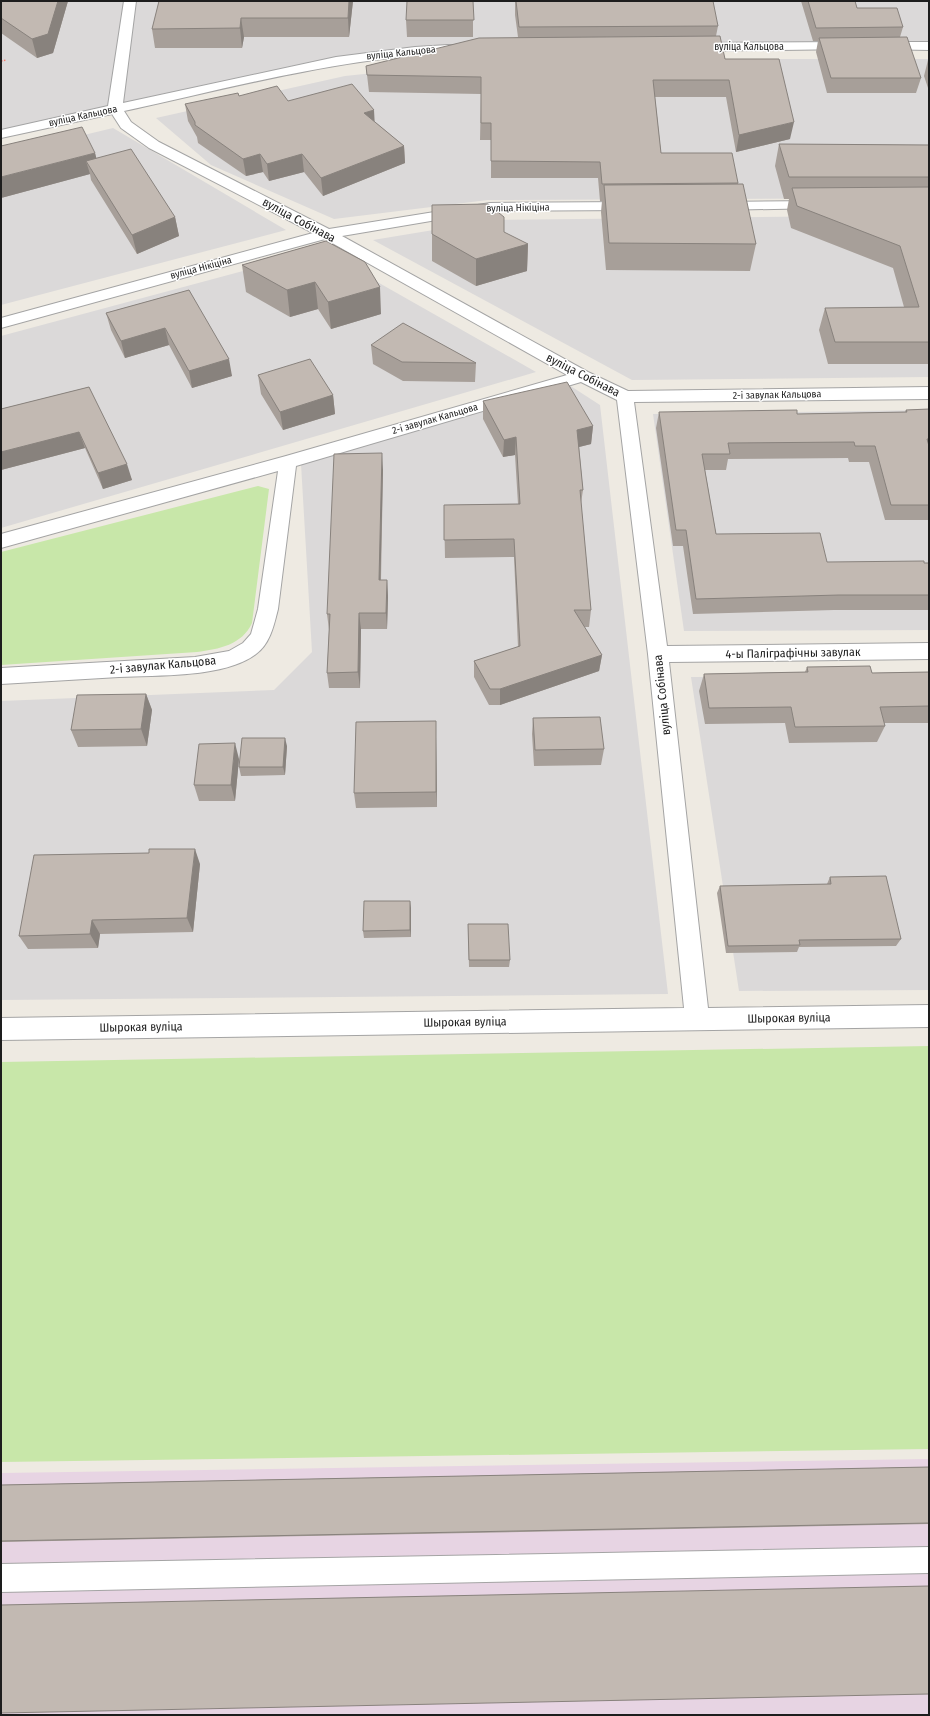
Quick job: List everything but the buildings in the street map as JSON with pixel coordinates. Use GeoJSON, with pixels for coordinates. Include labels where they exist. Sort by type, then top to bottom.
{"type":"FeatureCollection","features":[{"type":"Feature","properties":{"kind":"street"},"geometry":{"type":"LineString","coordinates":[[115,110],[130,1]]}},
{"type":"Feature","properties":{"kind":"street","name":"вуліца Кальцова"},"geometry":{"type":"LineString","coordinates":[[682,47],[929,46]]}},
{"type":"Feature","properties":{"kind":"street","name":"вуліца Кальцова"},"geometry":{"type":"LineString","coordinates":[[1,134],[336,61],[380,54],[428,49],[475,49]]}},
{"type":"Feature","properties":{"kind":"street","name":"вуліца Собінава"},"geometry":{"type":"LineString","coordinates":[[115,110],[126,125],[154,145],[327,234],[582,376],[625,397],[658,654],[697,1019]]}},
{"type":"Feature","properties":{"kind":"street"},"geometry":{"type":"LineString","coordinates":[[703,206],[829,205]]}},
{"type":"Feature","properties":{"kind":"street","name":"вуліца Нікіціна"},"geometry":{"type":"LineString","coordinates":[[1,323],[327,234],[490,207],[648,206]]}},
{"type":"Feature","properties":{"kind":"street","name":"2-і завулак Кальцова"},"geometry":{"type":"LineString","coordinates":[[1,541],[288,462],[582,376]]}},
{"type":"Feature","properties":{"kind":"street","name":"2-і завулак Кальцова"},"geometry":{"type":"LineString","coordinates":[[625,397],[929,393]]}},
{"type":"Feature","properties":{"kind":"street","name":"2-і завулак Кальцова"},"geometry":{"type":"LineString","coordinates":[[1,676],[195,665],[220,661],[236,656],[256,643],[261,633],[268,609],[288,462]]}},
{"type":"Feature","properties":{"kind":"street","name":"4-ы Паліграфічны завулак"},"geometry":{"type":"LineString","coordinates":[[658,654],[929,651]]}},
{"type":"Feature","properties":{"kind":"street","name":"Шырокая вуліца"},"geometry":{"type":"LineString","coordinates":[[1,1029],[929,1016]]}},
{"type":"Feature","properties":{"kind":"lane"},"geometry":{"type":"LineString","coordinates":[[1,1578],[929,1560]]}},
{"type":"Feature","properties":{"kind":"path"},"geometry":{"type":"LineString","coordinates":[[1,61],[6,60]]}},
{"type":"Feature","properties":{"kind":"shaded area"},"geometry":{"type":"Polygon","coordinates":[[[1,1],[929,1],[929,46],[380,54],[1,134],[1,1]]]}},
{"type":"Feature","properties":{"kind":"shaded area"},"geometry":{"type":"Polygon","coordinates":[[[507,59],[929,59],[929,198],[488,200],[334,219],[211,165],[156,118],[345,76],[507,59]]]}},
{"type":"Feature","properties":{"kind":"shaded area"},"geometry":{"type":"Polygon","coordinates":[[[113,128],[286,230],[1,305],[1,155],[113,128]]]}},
{"type":"Feature","properties":{"kind":"shaded area"},"geometry":{"type":"Polygon","coordinates":[[[929,215],[929,377],[632,380],[373,240],[494,220],[929,215]]]}},
{"type":"Feature","properties":{"kind":"shaded area"},"geometry":{"type":"Polygon","coordinates":[[[321,250],[536,372],[1,528],[1,336],[321,250]]]}},
{"type":"Feature","properties":{"kind":"shaded area"},"geometry":{"type":"Polygon","coordinates":[[[569,385],[600,405],[668,994],[1,1000],[1,701],[274,690],[312,652],[301,464],[569,385]]]}},
{"type":"Feature","properties":{"kind":"shaded area"},"geometry":{"type":"Polygon","coordinates":[[[929,410],[929,630],[684,631],[653,414],[929,410]]]}},
{"type":"Feature","properties":{"kind":"shaded area"},"geometry":{"type":"Polygon","coordinates":[[[929,676],[929,990],[739,991],[691,677],[929,676]]]}},
{"type":"Feature","properties":{"kind":"shaded area"},"geometry":{"type":"Polygon","coordinates":[[[929,1459],[929,1715],[1,1715],[1,1473],[929,1459]]]}},
{"type":"Feature","properties":{"kind":"green space"},"geometry":{"type":"Polygon","coordinates":[[[258,486],[269,489],[252,623],[248,630],[236,641],[229,645],[197,652],[1,665],[1,552],[258,486]]]}},
{"type":"Feature","properties":{"kind":"green space"},"geometry":{"type":"Polygon","coordinates":[[[929,1046],[929,1449],[1,1462],[1,1062],[929,1046]]]}}]}
